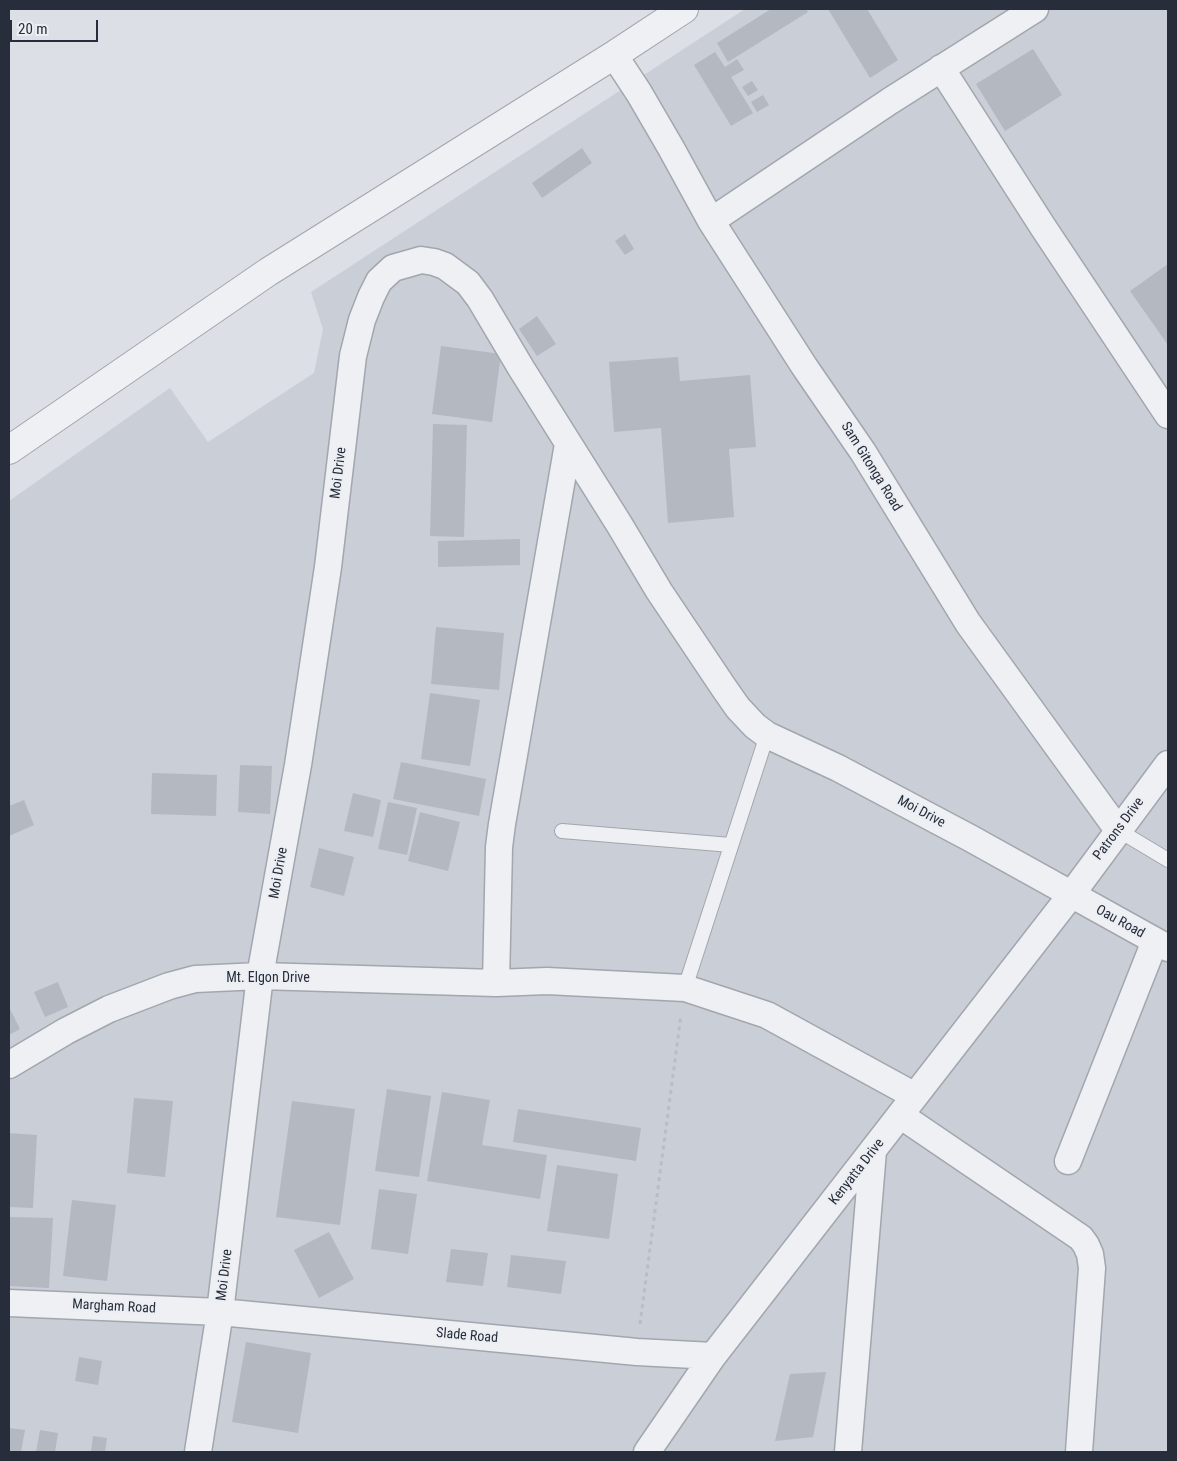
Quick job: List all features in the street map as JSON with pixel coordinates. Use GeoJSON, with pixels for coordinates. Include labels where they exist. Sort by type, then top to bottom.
{"type":"FeatureCollection","features":[{"type":"Feature","properties":{"kind":"street"},"geometry":{"type":"LineString","coordinates":[[9,450],[268,272],[684,9]]}},
{"type":"Feature","properties":{"kind":"street"},"geometry":{"type":"LineString","coordinates":[[711,221],[890,101],[1035,9]]}},
{"type":"Feature","properties":{"kind":"street","name":"Sam Gitonga Road"},"geometry":{"type":"LineString","coordinates":[[614,55],[639,94],[711,221],[804,366],[863,452],[968,623],[1118,830]]}},
{"type":"Feature","properties":{"kind":"street"},"geometry":{"type":"LineString","coordinates":[[941,68],[1043,228],[1168,415]]}},
{"type":"Feature","properties":{"kind":"street","name":"Moi Drive"},"geometry":{"type":"LineString","coordinates":[[198,1452],[220,1312],[260,976],[298,765],[325,586],[353,356],[362,320],[371,297],[379,281],[393,268],[421,260],[434,262],[445,266],[468,283],[480,299],[619,524],[658,591],[738,708],[755,726],[767,735],[838,768],[970,838],[1071,895]]}},
{"type":"Feature","properties":{"kind":"street"},"geometry":{"type":"LineString","coordinates":[[496,983],[499,847],[502,824],[568,444]]}},
{"type":"Feature","properties":{"kind":"street","name":"Patrons Drive"},"geometry":{"type":"LineString","coordinates":[[1071,895],[1168,764]]}},
{"type":"Feature","properties":{"kind":"street","name":"Oau Road"},"geometry":{"type":"LineString","coordinates":[[1071,895],[1162,945]]}},
{"type":"Feature","properties":{"kind":"street","name":"Kenyatta Drive"},"geometry":{"type":"LineString","coordinates":[[647,1452],[714,1356],[1071,895]]}},
{"type":"Feature","properties":{"kind":"street"},"geometry":{"type":"LineString","coordinates":[[1068,1161],[1162,945]]}},
{"type":"Feature","properties":{"kind":"street","name":"Mt. Elgon Drive"},"geometry":{"type":"LineString","coordinates":[[9,1065],[66,1031],[109,1009],[169,986],[195,979],[260,976],[496,983],[547,981],[685,988],[767,1015],[907,1106],[1081,1238],[1090,1254],[1092,1268],[1079,1452]]}},
{"type":"Feature","properties":{"kind":"street"},"geometry":{"type":"LineString","coordinates":[[848,1452],[872,1151]]}},
{"type":"Feature","properties":{"kind":"street","name":"Margham Road"},"geometry":{"type":"LineString","coordinates":[[9,1302],[220,1312]]}},
{"type":"Feature","properties":{"kind":"street","name":"Slade Road"},"geometry":{"type":"LineString","coordinates":[[220,1312],[637,1352],[714,1356]]}},
{"type":"Feature","properties":{"kind":"lane"},"geometry":{"type":"LineString","coordinates":[[685,988],[767,735]]}},
{"type":"Feature","properties":{"kind":"lane"},"geometry":{"type":"LineString","coordinates":[[562,830],[731,845]]}},
{"type":"Feature","properties":{"kind":"lane"},"geometry":{"type":"LineString","coordinates":[[1118,830],[1168,860]]}},
{"type":"Feature","properties":{"kind":"path"},"geometry":{"type":"LineString","coordinates":[[637,1352],[685,988]]}},
{"type":"Feature","properties":{"kind":"shaded area"},"geometry":{"type":"Polygon","coordinates":[[[745,9],[1168,9],[1168,1452],[9,1452],[9,501],[170,388],[208,442],[314,373],[323,329],[311,292],[745,9]]]}},
{"type":"Feature","properties":{"kind":"building"},"geometry":{"type":"Polygon","coordinates":[[[771,9],[806,9],[808,12],[728,62],[717,43],[771,9]]]}},
{"type":"Feature","properties":{"kind":"building"},"geometry":{"type":"Polygon","coordinates":[[[828,9],[867,9],[898,60],[870,78],[828,9]]]}},
{"type":"Feature","properties":{"kind":"building"},"geometry":{"type":"Polygon","coordinates":[[[1033,49],[1062,95],[1005,131],[976,84],[1033,49]]]}},
{"type":"Feature","properties":{"kind":"building"},"geometry":{"type":"Polygon","coordinates":[[[715,52],[725,67],[737,59],[744,70],[731,77],[753,113],[731,126],[694,65],[715,52]]]}},
{"type":"Feature","properties":{"kind":"building"},"geometry":{"type":"Polygon","coordinates":[[[752,81],[758,90],[748,96],[742,87],[752,81]]]}},
{"type":"Feature","properties":{"kind":"building"},"geometry":{"type":"Polygon","coordinates":[[[763,95],[769,105],[757,112],[751,102],[763,95]]]}},
{"type":"Feature","properties":{"kind":"building"},"geometry":{"type":"Polygon","coordinates":[[[582,148],[592,163],[542,198],[532,183],[582,148]]]}},
{"type":"Feature","properties":{"kind":"building"},"geometry":{"type":"Polygon","coordinates":[[[625,234],[634,249],[625,255],[615,241],[625,234]]]}},
{"type":"Feature","properties":{"kind":"building"},"geometry":{"type":"Polygon","coordinates":[[[1168,264],[1168,345],[1130,291],[1168,264]]]}},
{"type":"Feature","properties":{"kind":"building"},"geometry":{"type":"Polygon","coordinates":[[[537,316],[556,344],[537,356],[519,329],[537,316]]]}},
{"type":"Feature","properties":{"kind":"building"},"geometry":{"type":"Polygon","coordinates":[[[441,346],[501,354],[492,422],[432,414],[441,346]]]}},
{"type":"Feature","properties":{"kind":"building"},"geometry":{"type":"Polygon","coordinates":[[[678,357],[680,381],[750,375],[756,447],[729,449],[734,517],[668,523],[661,428],[614,432],[609,362],[678,357]]]}},
{"type":"Feature","properties":{"kind":"building"},"geometry":{"type":"Polygon","coordinates":[[[433,424],[467,425],[464,537],[430,536],[433,424]]]}},
{"type":"Feature","properties":{"kind":"building"},"geometry":{"type":"Polygon","coordinates":[[[520,539],[520,565],[438,567],[438,541],[520,539]]]}},
{"type":"Feature","properties":{"kind":"building"},"geometry":{"type":"Polygon","coordinates":[[[436,627],[504,633],[499,690],[431,684],[436,627]]]}},
{"type":"Feature","properties":{"kind":"building"},"geometry":{"type":"Polygon","coordinates":[[[430,693],[480,700],[470,766],[421,759],[430,693]]]}},
{"type":"Feature","properties":{"kind":"building"},"geometry":{"type":"Polygon","coordinates":[[[401,762],[486,779],[479,816],[393,799],[401,762]]]}},
{"type":"Feature","properties":{"kind":"building"},"geometry":{"type":"Polygon","coordinates":[[[240,765],[272,766],[270,814],[238,812],[240,765]]]}},
{"type":"Feature","properties":{"kind":"building"},"geometry":{"type":"Polygon","coordinates":[[[152,773],[217,775],[216,816],[151,814],[152,773]]]}},
{"type":"Feature","properties":{"kind":"building"},"geometry":{"type":"Polygon","coordinates":[[[353,793],[381,800],[373,837],[344,831],[353,793]]]}},
{"type":"Feature","properties":{"kind":"building"},"geometry":{"type":"Polygon","coordinates":[[[24,800],[34,825],[9,836],[9,806],[24,800]]]}},
{"type":"Feature","properties":{"kind":"building"},"geometry":{"type":"Polygon","coordinates":[[[388,802],[417,808],[407,855],[378,849],[388,802]]]}},
{"type":"Feature","properties":{"kind":"building"},"geometry":{"type":"Polygon","coordinates":[[[420,812],[460,822],[448,871],[408,861],[420,812]]]}},
{"type":"Feature","properties":{"kind":"building"},"geometry":{"type":"Polygon","coordinates":[[[319,848],[354,857],[344,896],[310,887],[319,848]]]}},
{"type":"Feature","properties":{"kind":"building"},"geometry":{"type":"Polygon","coordinates":[[[58,982],[68,1007],[45,1017],[34,992],[58,982]]]}},
{"type":"Feature","properties":{"kind":"building"},"geometry":{"type":"Polygon","coordinates":[[[9,1007],[20,1029],[9,1035],[9,1007]]]}},
{"type":"Feature","properties":{"kind":"building"},"geometry":{"type":"Polygon","coordinates":[[[387,1089],[431,1096],[419,1177],[375,1171],[387,1089]]]}},
{"type":"Feature","properties":{"kind":"building"},"geometry":{"type":"Polygon","coordinates":[[[442,1092],[490,1100],[482,1145],[547,1155],[540,1199],[427,1181],[442,1092]]]}},
{"type":"Feature","properties":{"kind":"building"},"geometry":{"type":"Polygon","coordinates":[[[134,1098],[173,1101],[165,1177],[127,1173],[134,1098]]]}},
{"type":"Feature","properties":{"kind":"building"},"geometry":{"type":"Polygon","coordinates":[[[292,1101],[355,1109],[340,1225],[276,1217],[292,1101]]]}},
{"type":"Feature","properties":{"kind":"building"},"geometry":{"type":"Polygon","coordinates":[[[518,1109],[641,1128],[636,1161],[513,1142],[518,1109]]]}},
{"type":"Feature","properties":{"kind":"building"},"geometry":{"type":"Polygon","coordinates":[[[9,1133],[37,1135],[33,1208],[9,1207],[9,1133]]]}},
{"type":"Feature","properties":{"kind":"building"},"geometry":{"type":"Polygon","coordinates":[[[557,1165],[618,1174],[609,1239],[547,1231],[557,1165]]]}},
{"type":"Feature","properties":{"kind":"building"},"geometry":{"type":"Polygon","coordinates":[[[379,1189],[417,1194],[408,1254],[371,1249],[379,1189]]]}},
{"type":"Feature","properties":{"kind":"building"},"geometry":{"type":"Polygon","coordinates":[[[72,1200],[116,1205],[107,1281],[63,1276],[72,1200]]]}},
{"type":"Feature","properties":{"kind":"building"},"geometry":{"type":"Polygon","coordinates":[[[9,1217],[53,1218],[49,1288],[9,1286],[9,1217]]]}},
{"type":"Feature","properties":{"kind":"building"},"geometry":{"type":"Polygon","coordinates":[[[329,1232],[354,1279],[319,1298],[294,1250],[329,1232]]]}},
{"type":"Feature","properties":{"kind":"building"},"geometry":{"type":"Polygon","coordinates":[[[451,1249],[488,1253],[483,1286],[446,1282],[451,1249]]]}},
{"type":"Feature","properties":{"kind":"building"},"geometry":{"type":"Polygon","coordinates":[[[511,1255],[566,1261],[561,1294],[507,1287],[511,1255]]]}},
{"type":"Feature","properties":{"kind":"building"},"geometry":{"type":"Polygon","coordinates":[[[246,1342],[311,1353],[298,1433],[232,1422],[246,1342]]]}},
{"type":"Feature","properties":{"kind":"building"},"geometry":{"type":"Polygon","coordinates":[[[79,1357],[102,1361],[98,1385],[75,1381],[79,1357]]]}},
{"type":"Feature","properties":{"kind":"building"},"geometry":{"type":"Polygon","coordinates":[[[826,1372],[813,1437],[775,1441],[790,1374],[826,1372]]]}},
{"type":"Feature","properties":{"kind":"building"},"geometry":{"type":"Polygon","coordinates":[[[9,1428],[25,1430],[21,1452],[9,1452],[9,1428]]]}},
{"type":"Feature","properties":{"kind":"building"},"geometry":{"type":"Polygon","coordinates":[[[40,1430],[58,1433],[55,1452],[36,1452],[40,1430]]]}},
{"type":"Feature","properties":{"kind":"building"},"geometry":{"type":"Polygon","coordinates":[[[93,1436],[107,1438],[105,1452],[91,1452],[93,1436]]]}}]}
